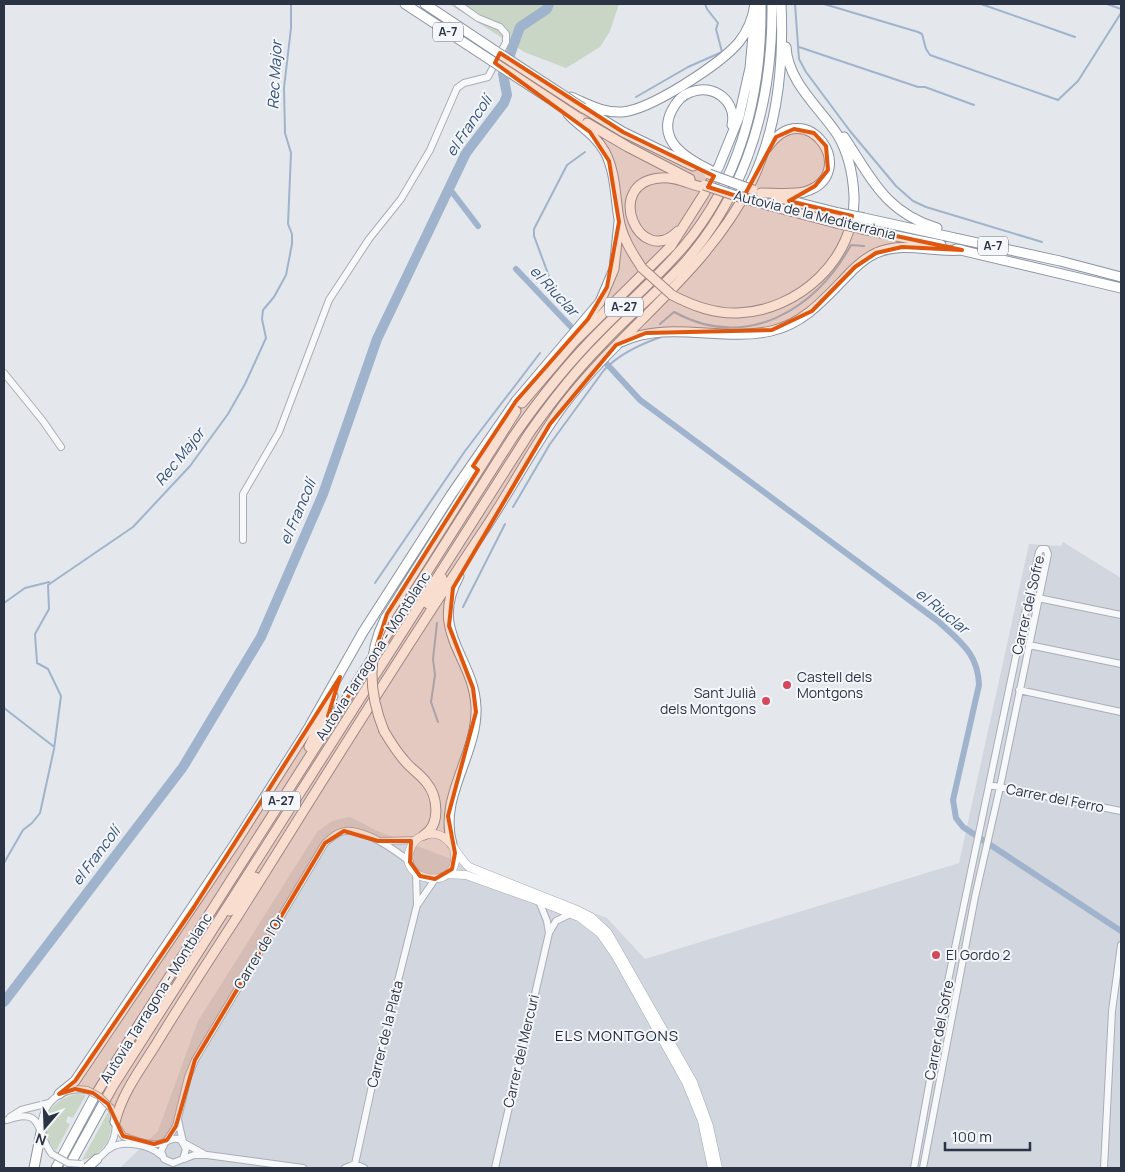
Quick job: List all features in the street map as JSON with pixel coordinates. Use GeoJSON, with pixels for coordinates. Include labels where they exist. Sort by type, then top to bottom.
{"type":"FeatureCollection","features":[{"type":"Feature","properties":{"kind":"highway","name":"Autovia de la Mediterrània"},"geometry":{"type":"LineString","coordinates":[[405,4],[560,106],[578,120],[706,187],[836,223],[962,250],[1121,288]]}},
{"type":"Feature","properties":{"kind":"highway","name":"A-7"},"geometry":{"type":"LineString","coordinates":[[424,4],[566,96],[665,154],[710,172]]}},
{"type":"Feature","properties":{"kind":"highway"},"geometry":{"type":"LineString","coordinates":[[584,105],[602,110],[624,112],[642,107],[662,96],[718,61],[734,48],[748,28],[756,4]]}},
{"type":"Feature","properties":{"kind":"highway"},"geometry":{"type":"LineString","coordinates":[[495,433],[574,342],[671,246],[704,194],[734,132],[747,85],[756,4]]}},
{"type":"Feature","properties":{"kind":"highway","name":"A-27"},"geometry":{"type":"LineString","coordinates":[[726,176],[746,133],[756,92],[760,56],[761,4]]}},
{"type":"Feature","properties":{"kind":"highway","name":"Autovia Tarragona - Montblanc"},"geometry":{"type":"LineString","coordinates":[[68,1168],[113,1086],[530,432],[564,385],[603,343],[686,261],[726,204],[746,162],[763,110],[771,54],[772,4]]}},
{"type":"Feature","properties":{"kind":"highway"},"geometry":{"type":"LineString","coordinates":[[578,120],[596,138],[609,161],[620,222],[627,242],[642,268],[672,295],[696,306],[723,312],[761,310],[798,295],[816,281],[831,264],[842,244],[850,221],[853,187],[842,144],[796,79],[787,57],[783,4]]}},
{"type":"Feature","properties":{"kind":"highway"},"geometry":{"type":"LineString","coordinates":[[762,157],[774,118],[779,84],[783,4]]}},
{"type":"Feature","properties":{"kind":"highway"},"geometry":{"type":"LineString","coordinates":[[710,172],[680,153],[669,135],[670,113],[683,96],[698,90],[706,90],[720,94],[730,104],[733,122],[723,156]]}},
{"type":"Feature","properties":{"kind":"highway"},"geometry":{"type":"LineString","coordinates":[[808,96],[837,128],[891,204],[912,219],[955,237]]}},
{"type":"Feature","properties":{"kind":"highway"},"geometry":{"type":"LineString","coordinates":[[116,1124],[123,1096],[416,632],[479,538],[550,424],[578,387],[616,344],[698,262],[717,239],[739,206],[767,147],[780,134],[789,130],[804,130],[814,133],[822,140],[828,152],[829,166],[822,180],[810,189],[794,193],[757,191]]}},
{"type":"Feature","properties":{"kind":"highway","name":"Autovia de la Mediterrània"},"geometry":{"type":"LineString","coordinates":[[710,172],[726,176],[757,191],[839,213],[955,237],[1121,277]]}},
{"type":"Feature","properties":{"kind":"highway","name":"Autovia Tarragona - Montblanc"},"geometry":{"type":"LineString","coordinates":[[56,1168],[108,1074],[529,414],[584,348],[684,246],[715,202],[726,176]]}},
{"type":"Feature","properties":{"kind":"highway"},"geometry":{"type":"LineString","coordinates":[[685,224],[676,234],[667,238],[656,240],[645,237],[638,231],[631,217],[630,207],[633,196],[644,184],[660,178],[674,178],[706,187]]}},
{"type":"Feature","properties":{"kind":"highway"},"geometry":{"type":"LineString","coordinates":[[304,764],[340,677],[363,632],[533,379],[600,302],[614,269],[620,222]]}},
{"type":"Feature","properties":{"kind":"highway"},"geometry":{"type":"LineString","coordinates":[[616,344],[637,335],[655,332],[743,334],[772,330],[794,322],[812,311],[855,267],[876,253],[902,247],[944,252],[962,250]]}},
{"type":"Feature","properties":{"kind":"highway"},"geometry":{"type":"LineString","coordinates":[[420,838],[430,830],[435,818],[435,802],[432,791],[426,782],[398,753],[384,731],[375,705],[372,675],[375,646],[385,619],[519,407]]}},
{"type":"Feature","properties":{"kind":"highway"},"geometry":{"type":"LineString","coordinates":[[453,847],[449,833],[448,816],[473,734],[476,706],[471,683],[452,640],[448,612],[453,588],[479,538]]}},
{"type":"Feature","properties":{"kind":"highway"},"geometry":{"type":"LineString","coordinates":[[416,632],[455,555],[458,544]]}},
{"type":"Feature","properties":{"kind":"highway"},"geometry":{"type":"LineString","coordinates":[[59,1094],[75,1081],[198,900],[340,677]]}},
{"type":"Feature","properties":{"kind":"highway"},"geometry":{"type":"LineString","coordinates":[[208,938],[293,827]]}},
{"type":"Feature","properties":{"kind":"highway"},"geometry":{"type":"LineString","coordinates":[[34,1168],[41,1131]]}},
{"type":"Feature","properties":{"kind":"highway"},"geometry":{"type":"LineString","coordinates":[[84,1166],[97,1159]]}},
{"type":"Feature","properties":{"kind":"main road"},"geometry":{"type":"LineString","coordinates":[[712,1168],[696,1102],[673,1057],[608,942],[592,925],[570,914],[466,875],[447,874],[436,879],[423,878],[416,873],[410,862],[410,850],[420,838],[439,834],[469,866],[577,910],[591,917],[608,933],[693,1082],[709,1126],[718,1168]]}},
{"type":"Feature","properties":{"kind":"main road"},"geometry":{"type":"LineString","coordinates":[[447,874],[454,864],[453,847]]}},
{"type":"Feature","properties":{"kind":"street"},"geometry":{"type":"LineString","coordinates":[[243,540],[243,494],[279,432],[329,300],[369,239],[401,199],[430,150],[457,88],[464,82],[488,77],[506,42],[506,34],[500,27],[478,18],[458,4]]}},
{"type":"Feature","properties":{"kind":"street"},"geometry":{"type":"LineString","coordinates":[[4,373],[43,421],[61,448]]}},
{"type":"Feature","properties":{"kind":"street","name":"Carrer del Sofre"},"geometry":{"type":"LineString","coordinates":[[914,1168],[947,986],[1025,613],[1041,548],[1046,549],[1048,554],[989,835],[923,1168]]}},
{"type":"Feature","properties":{"kind":"street"},"geometry":{"type":"LineString","coordinates":[[1038,598],[1121,616]]}},
{"type":"Feature","properties":{"kind":"street"},"geometry":{"type":"LineString","coordinates":[[1029,644],[1121,664]]}},
{"type":"Feature","properties":{"kind":"street"},"geometry":{"type":"LineString","coordinates":[[1019,690],[1121,712]]}},
{"type":"Feature","properties":{"kind":"street","name":"Carrer del Ferro"},"geometry":{"type":"LineString","coordinates":[[989,785],[1121,811]]}},
{"type":"Feature","properties":{"kind":"street","name":"Carrer de l'Or"},"geometry":{"type":"LineString","coordinates":[[167,1141],[178,1119],[188,1077],[195,1060],[325,843],[333,835],[344,831],[378,841],[410,862]]}},
{"type":"Feature","properties":{"kind":"street","name":"Carrer de l'Or"},"geometry":{"type":"LineString","coordinates":[[378,841],[420,838]]}},
{"type":"Feature","properties":{"kind":"street","name":"Carrer de la Plata"},"geometry":{"type":"LineString","coordinates":[[355,1164],[373,1081],[417,905],[416,873]]}},
{"type":"Feature","properties":{"kind":"street","name":"Carrer de la Plata"},"geometry":{"type":"LineString","coordinates":[[417,905],[436,879]]}},
{"type":"Feature","properties":{"kind":"street","name":"Carrer del Mercuri"},"geometry":{"type":"LineString","coordinates":[[495,1168],[549,933],[547,921],[539,901]]}},
{"type":"Feature","properties":{"kind":"street"},"geometry":{"type":"LineString","coordinates":[[549,933],[556,921],[570,914]]}},
{"type":"Feature","properties":{"kind":"street"},"geometry":{"type":"LineString","coordinates":[[1104,1168],[1110,1034],[1121,945]]}},
{"type":"Feature","properties":{"kind":"street"},"geometry":{"type":"LineString","coordinates":[[41,1131],[42,1117],[49,1103],[59,1094],[75,1089],[87,1090],[104,1099],[111,1108],[120,1133],[127,1138],[154,1144],[175,1138],[208,1155]]}},
{"type":"Feature","properties":{"kind":"street"},"geometry":{"type":"LineString","coordinates":[[5,1121],[21,1110],[49,1103]]}},
{"type":"Feature","properties":{"kind":"street"},"geometry":{"type":"LineString","coordinates":[[5,1121],[22,1115],[30,1117],[38,1122],[43,1140],[52,1154],[68,1163],[84,1166]]}},
{"type":"Feature","properties":{"kind":"street","name":"Carrer de l'Or"},"geometry":{"type":"LineString","coordinates":[[178,1119],[183,1143]]}},
{"type":"Feature","properties":{"kind":"street"},"geometry":{"type":"LineString","coordinates":[[108,1149],[114,1138],[116,1124]]}},
{"type":"Feature","properties":{"kind":"street"},"geometry":{"type":"LineString","coordinates":[[167,1141],[162,1147],[168,1168]]}},
{"type":"Feature","properties":{"kind":"street"},"geometry":{"type":"LineString","coordinates":[[176,1168],[186,1153],[183,1143]]}},
{"type":"Feature","properties":{"kind":"street"},"geometry":{"type":"LineString","coordinates":[[97,1159],[117,1144],[128,1144],[153,1150],[173,1163],[194,1155],[208,1155],[303,1168]]}},
{"type":"Feature","properties":{"kind":"street"},"geometry":{"type":"LineString","coordinates":[[343,1168],[355,1164],[364,1168]]}},
{"type":"Feature","properties":{"kind":"highlighted area"},"geometry":{"type":"Polygon","coordinates":[[[500,53],[623,132],[714,176],[708,187],[743,198],[776,137],[794,129],[814,133],[826,146],[828,170],[815,186],[789,201],[852,216],[849,226],[962,250],[902,247],[876,253],[855,267],[812,311],[772,330],[646,333],[616,345],[550,424],[453,588],[449,626],[473,688],[476,712],[448,816],[455,853],[452,869],[435,879],[420,876],[410,862],[411,841],[378,841],[344,831],[325,843],[195,1060],[176,1126],[167,1140],[154,1144],[123,1136],[108,1104],[93,1093],[75,1089],[59,1094],[75,1081],[194,907],[340,677],[328,716],[334,719],[373,657],[387,614],[478,470],[473,466],[516,401],[588,319],[607,287],[619,222],[609,161],[590,132],[495,63],[500,53]]]}},
{"type":"Feature","properties":{"kind":"shaded area"},"geometry":{"type":"Polygon","coordinates":[[[1063,542],[1121,578],[1121,1168],[120,1168],[158,1131],[198,1021],[317,832],[332,821],[350,817],[377,831],[607,918],[645,959],[959,863],[1029,544],[1061,546],[1063,542]]]}},
{"type":"Feature","properties":{"kind":"green space"},"geometry":{"type":"Polygon","coordinates":[[[449,4],[619,4],[610,31],[600,47],[566,68],[524,52],[449,4]]]}},
{"type":"Feature","properties":{"kind":"green space"},"geometry":{"type":"Polygon","coordinates":[[[77,1094],[86,1095],[73,1118],[68,1116],[66,1122],[70,1124],[56,1151],[46,1133],[47,1116],[58,1102],[77,1094]]]}},
{"type":"Feature","properties":{"kind":"green space"},"geometry":{"type":"Polygon","coordinates":[[[108,1112],[111,1128],[107,1142],[97,1153],[82,1160],[108,1112]]]}},
{"type":"Feature","properties":{"kind":"waterway","name":"Rec Major"},"geometry":{"type":"LineString","coordinates":[[4,863],[23,830],[40,813],[54,749],[61,696],[48,669],[37,663],[35,634],[49,609],[48,585],[133,527],[190,466],[228,414],[245,384],[266,338],[262,319],[263,310],[274,297],[286,275],[292,244],[292,234],[288,224],[291,153],[285,133],[284,88],[291,28],[291,4]]}},
{"type":"Feature","properties":{"kind":"waterway","name":"el Francolí"},"geometry":{"type":"LineString","coordinates":[[4,1002],[183,767],[261,637],[323,494],[377,339],[466,153],[504,103],[507,95],[503,74],[520,27],[547,9],[549,4]]}},
{"type":"Feature","properties":{"kind":"waterway"},"geometry":{"type":"LineString","coordinates":[[636,97],[688,67],[722,52],[716,29],[718,23],[705,4]]}},
{"type":"Feature","properties":{"kind":"waterway"},"geometry":{"type":"LineString","coordinates":[[795,4],[799,59],[806,72],[850,131],[896,186],[913,201],[926,207],[1042,242]]}},
{"type":"Feature","properties":{"kind":"waterway"},"geometry":{"type":"LineString","coordinates":[[824,4],[918,32],[922,34],[926,49],[930,55],[1058,100],[1078,81],[1121,13]]}},
{"type":"Feature","properties":{"kind":"waterway"},"geometry":{"type":"LineString","coordinates":[[981,4],[1075,37]]}},
{"type":"Feature","properties":{"kind":"waterway"},"geometry":{"type":"LineString","coordinates":[[1107,4],[1121,9]]}},
{"type":"Feature","properties":{"kind":"waterway"},"geometry":{"type":"LineString","coordinates":[[799,47],[918,87],[925,87],[974,105]]}},
{"type":"Feature","properties":{"kind":"waterway"},"geometry":{"type":"LineString","coordinates":[[553,287],[534,236],[534,229],[567,165],[585,152]]}},
{"type":"Feature","properties":{"kind":"waterway","name":"el Riuclar"},"geometry":{"type":"LineString","coordinates":[[449,188],[478,226]]}},
{"type":"Feature","properties":{"kind":"waterway"},"geometry":{"type":"LineString","coordinates":[[660,324],[674,312],[701,323],[727,327],[752,325],[776,318],[798,305],[818,289],[836,268],[851,245],[864,246]]}},
{"type":"Feature","properties":{"kind":"waterway","name":"el Riuclar"},"geometry":{"type":"LineString","coordinates":[[516,269],[574,330]]}},
{"type":"Feature","properties":{"kind":"waterway"},"geometry":{"type":"LineString","coordinates":[[513,507],[550,444],[604,370],[616,359],[631,350],[661,337]]}},
{"type":"Feature","properties":{"kind":"waterway"},"geometry":{"type":"LineString","coordinates":[[375,583],[465,451],[540,353]]}},
{"type":"Feature","properties":{"kind":"waterway","name":"el Riuclar"},"geometry":{"type":"LineString","coordinates":[[605,362],[640,400],[939,622],[961,642],[975,664],[979,685],[953,800],[956,818],[963,827],[1121,931]]}},
{"type":"Feature","properties":{"kind":"waterway"},"geometry":{"type":"LineString","coordinates":[[463,607],[505,524]]}},
{"type":"Feature","properties":{"kind":"waterway"},"geometry":{"type":"LineString","coordinates":[[4,603],[25,588],[49,582]]}},
{"type":"Feature","properties":{"kind":"waterway"},"geometry":{"type":"LineString","coordinates":[[437,623],[433,659],[435,675],[431,702],[438,722]]}},
{"type":"Feature","properties":{"kind":"waterway"},"geometry":{"type":"LineString","coordinates":[[4,708],[53,746]]}},
{"type":"Feature","properties":{"kind":"place","name":"Castell dels Montgons"},"geometry":{"type":"Point","coordinates":[787,685]}},
{"type":"Feature","properties":{"kind":"place","name":"Sant Julià dels Montgons"},"geometry":{"type":"Point","coordinates":[766,701]}},
{"type":"Feature","properties":{"kind":"place","name":"El Gordo 2"},"geometry":{"type":"Point","coordinates":[936,955]}},
{"type":"Feature","properties":{"kind":"district","name":"ELS MONTGONS"},"geometry":{"type":"Point","coordinates":[617,1036]}}]}
